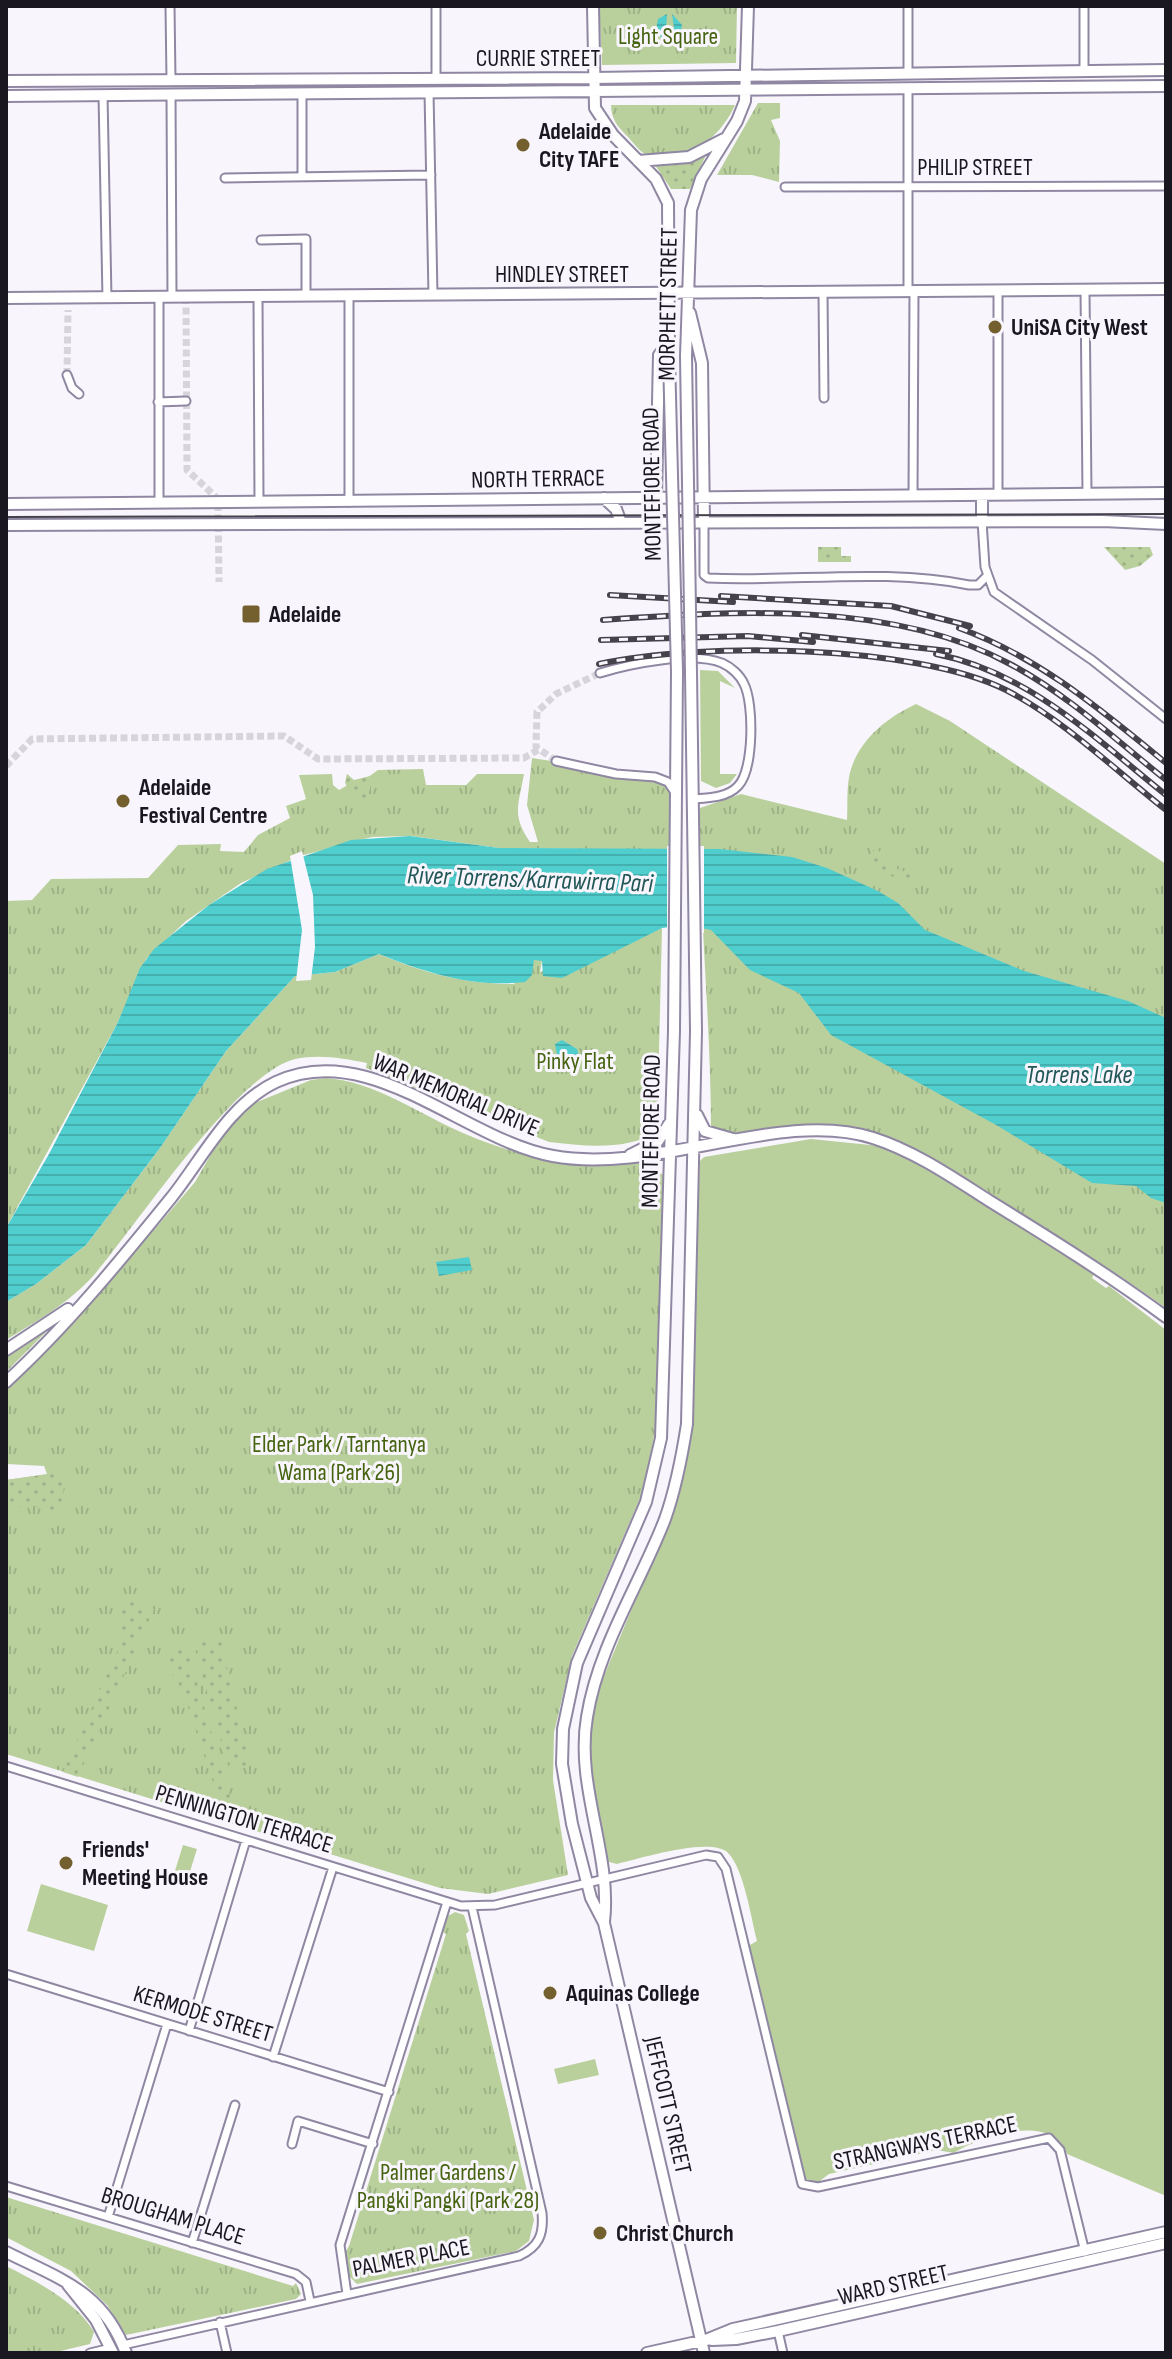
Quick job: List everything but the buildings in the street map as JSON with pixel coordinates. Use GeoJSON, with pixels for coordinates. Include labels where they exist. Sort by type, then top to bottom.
{"type":"FeatureCollection","features":[{"type":"Feature","properties":{"kind":"main road"},"geometry":{"type":"LineString","coordinates":[[593,6],[593,91]]}},
{"type":"Feature","properties":{"kind":"main road"},"geometry":{"type":"LineString","coordinates":[[638,161],[689,157],[726,138],[737,121],[747,90],[748,6]]}},
{"type":"Feature","properties":{"kind":"main road","name":"CURRIE STREET"},"geometry":{"type":"LineString","coordinates":[[6,81],[592,78],[1166,70]]}},
{"type":"Feature","properties":{"kind":"main road","name":"CURRIE STREET"},"geometry":{"type":"LineString","coordinates":[[6,96],[1166,86]]}},
{"type":"Feature","properties":{"kind":"main road","name":"MORPHETT STREET"},"geometry":{"type":"LineString","coordinates":[[593,91],[595,108],[604,124],[662,186],[668,203],[669,357]]}},
{"type":"Feature","properties":{"kind":"main road","name":"MORPHETT STREET"},"geometry":{"type":"LineString","coordinates":[[691,673],[686,356],[693,197],[726,138]]}},
{"type":"Feature","properties":{"kind":"main road","name":"HINDLEY STREET"},"geometry":{"type":"LineString","coordinates":[[6,298],[1166,289]]}},
{"type":"Feature","properties":{"kind":"main road"},"geometry":{"type":"LineString","coordinates":[[687,309],[697,335],[702,363],[704,522]]}},
{"type":"Feature","properties":{"kind":"main road"},"geometry":{"type":"LineString","coordinates":[[656,497],[659,355],[670,342]]}},
{"type":"Feature","properties":{"kind":"main road","name":"MONTEFIORE ROAD"},"geometry":{"type":"LineString","coordinates":[[587,1885],[565,1792],[563,1729],[577,1663],[646,1502],[661,1438],[674,1031],[677,672],[669,357]]}},
{"type":"Feature","properties":{"kind":"main road","name":"NORTH TERRACE"},"geometry":{"type":"LineString","coordinates":[[6,504],[1166,493]]}},
{"type":"Feature","properties":{"kind":"main road"},"geometry":{"type":"LineString","coordinates":[[982,495],[982,521]]}},
{"type":"Feature","properties":{"kind":"main road"},"geometry":{"type":"LineString","coordinates":[[604,498],[615,508],[620,520]]}},
{"type":"Feature","properties":{"kind":"main road"},"geometry":{"type":"LineString","coordinates":[[349,502],[349,523]]}},
{"type":"Feature","properties":{"kind":"main road","name":"NORTH TERRACE"},"geometry":{"type":"LineString","coordinates":[[6,525],[620,520],[1166,524]]}},
{"type":"Feature","properties":{"kind":"main road","name":"MONTEFIORE ROAD"},"geometry":{"type":"LineString","coordinates":[[605,1881],[586,1779],[585,1731],[594,1686],[676,1486],[685,1433],[696,1031],[690,827],[691,673]]}},
{"type":"Feature","properties":{"kind":"main road","name":"WAR MEMORIAL DRIVE"},"geometry":{"type":"LineString","coordinates":[[6,1382],[169,1200],[234,1113],[260,1091],[302,1073],[333,1071],[366,1077],[544,1154],[569,1158],[625,1158],[671,1153],[826,1130],[884,1141],[1030,1226],[1166,1317]]}},
{"type":"Feature","properties":{"kind":"main road"},"geometry":{"type":"LineString","coordinates":[[695,1101],[698,1120],[705,1131],[744,1140]]}},
{"type":"Feature","properties":{"kind":"main road"},"geometry":{"type":"LineString","coordinates":[[625,1158],[664,1136],[672,1110]]}},
{"type":"Feature","properties":{"kind":"main road"},"geometry":{"type":"LineString","coordinates":[[6,1350],[85,1297]]}},
{"type":"Feature","properties":{"kind":"main road"},"geometry":{"type":"LineString","coordinates":[[614,1580],[634,1589]]}},
{"type":"Feature","properties":{"kind":"main road","name":"JEFFCOTT STREET"},"geometry":{"type":"LineString","coordinates":[[604,1923],[605,1881]]}},
{"type":"Feature","properties":{"kind":"main road","name":"JEFFCOTT STREET"},"geometry":{"type":"LineString","coordinates":[[587,1885],[604,1923],[707,2353]]}},
{"type":"Feature","properties":{"kind":"main road"},"geometry":{"type":"LineString","coordinates":[[1085,2255],[1166,2232]]}},
{"type":"Feature","properties":{"kind":"main road"},"geometry":{"type":"LineString","coordinates":[[1085,2255],[1166,2243]]}},
{"type":"Feature","properties":{"kind":"main road"},"geometry":{"type":"LineString","coordinates":[[6,2252],[64,2281],[95,2301],[124,2349],[112,2350],[96,2320],[64,2281]]}},
{"type":"Feature","properties":{"kind":"main road","name":"WARD STREET"},"geometry":{"type":"LineString","coordinates":[[704,2340],[736,2339],[778,2331],[1085,2255]]}},
{"type":"Feature","properties":{"kind":"main road","name":"WARD STREET"},"geometry":{"type":"LineString","coordinates":[[647,2353],[704,2340],[733,2329],[1085,2255]]}},
{"type":"Feature","properties":{"kind":"street"},"geometry":{"type":"LineString","coordinates":[[170,6],[171,80]]}},
{"type":"Feature","properties":{"kind":"street"},"geometry":{"type":"LineString","coordinates":[[436,6],[436,78]]}},
{"type":"Feature","properties":{"kind":"street"},"geometry":{"type":"LineString","coordinates":[[908,6],[908,74]]}},
{"type":"Feature","properties":{"kind":"street"},"geometry":{"type":"LineString","coordinates":[[1084,6],[1084,71]]}},
{"type":"Feature","properties":{"kind":"street"},"geometry":{"type":"LineString","coordinates":[[908,89],[906,188],[911,292],[913,496]]}},
{"type":"Feature","properties":{"kind":"street"},"geometry":{"type":"LineString","coordinates":[[429,92],[433,295]]}},
{"type":"Feature","properties":{"kind":"street"},"geometry":{"type":"LineString","coordinates":[[302,93],[302,177]]}},
{"type":"Feature","properties":{"kind":"street"},"geometry":{"type":"LineString","coordinates":[[171,94],[172,297]]}},
{"type":"Feature","properties":{"kind":"street"},"geometry":{"type":"LineString","coordinates":[[103,95],[107,298]]}},
{"type":"Feature","properties":{"kind":"street"},"geometry":{"type":"LineString","coordinates":[[225,178],[431,175]]}},
{"type":"Feature","properties":{"kind":"street","name":"PHILIP STREET"},"geometry":{"type":"LineString","coordinates":[[785,187],[1166,186]]}},
{"type":"Feature","properties":{"kind":"street"},"geometry":{"type":"LineString","coordinates":[[261,240],[306,239],[306,296]]}},
{"type":"Feature","properties":{"kind":"street"},"geometry":{"type":"LineString","coordinates":[[1085,290],[1087,494]]}},
{"type":"Feature","properties":{"kind":"street"},"geometry":{"type":"LineString","coordinates":[[823,293],[824,398]]}},
{"type":"Feature","properties":{"kind":"street"},"geometry":{"type":"LineString","coordinates":[[349,296],[349,502]]}},
{"type":"Feature","properties":{"kind":"street"},"geometry":{"type":"LineString","coordinates":[[998,296],[998,494]]}},
{"type":"Feature","properties":{"kind":"street"},"geometry":{"type":"LineString","coordinates":[[159,297],[159,503]]}},
{"type":"Feature","properties":{"kind":"street"},"geometry":{"type":"LineString","coordinates":[[258,297],[259,502]]}},
{"type":"Feature","properties":{"kind":"street"},"geometry":{"type":"LineString","coordinates":[[68,298],[68,310]]}},
{"type":"Feature","properties":{"kind":"street"},"geometry":{"type":"LineString","coordinates":[[67,375],[72,388],[79,394]]}},
{"type":"Feature","properties":{"kind":"street"},"geometry":{"type":"LineString","coordinates":[[158,402],[186,401]]}},
{"type":"Feature","properties":{"kind":"street"},"geometry":{"type":"LineString","coordinates":[[982,521],[987,576],[994,592],[1092,660],[1166,719]]}},
{"type":"Feature","properties":{"kind":"street"},"geometry":{"type":"LineString","coordinates":[[704,522],[704,575],[708,578],[800,580],[867,576],[978,585],[987,576]]}},
{"type":"Feature","properties":{"kind":"street"},"geometry":{"type":"LineString","coordinates":[[600,673],[665,661],[707,660],[730,667],[743,682],[749,711],[746,772],[731,791],[711,798],[691,799]]}},
{"type":"Feature","properties":{"kind":"street"},"geometry":{"type":"LineString","coordinates":[[556,761],[616,774],[655,777],[668,782],[674,792]]}},
{"type":"Feature","properties":{"kind":"street"},"geometry":{"type":"LineString","coordinates":[[655,777],[670,772],[675,761]]}},
{"type":"Feature","properties":{"kind":"street","name":"PENNINGTON TERRACE"},"geometry":{"type":"LineString","coordinates":[[6,1766],[447,1902],[472,1907],[495,1905],[605,1881],[706,1855],[718,1857]]}},
{"type":"Feature","properties":{"kind":"street"},"geometry":{"type":"LineString","coordinates":[[189,2031],[246,1840]]}},
{"type":"Feature","properties":{"kind":"street","name":"STRANGWAYS TERRACE"},"geometry":{"type":"LineString","coordinates":[[718,1857],[726,1869],[802,2184],[818,2187],[1049,2138],[1059,2146],[1085,2255]]}},
{"type":"Feature","properties":{"kind":"street"},"geometry":{"type":"LineString","coordinates":[[273,2057],[333,1867]]}},
{"type":"Feature","properties":{"kind":"street","name":"PALMER PLACE"},"geometry":{"type":"LineString","coordinates":[[447,1902],[340,2245],[347,2294],[519,2256],[540,2240],[542,2213],[472,1907]]}},
{"type":"Feature","properties":{"kind":"street","name":"KERMODE STREET"},"geometry":{"type":"LineString","coordinates":[[6,1974],[389,2092]]}},
{"type":"Feature","properties":{"kind":"street"},"geometry":{"type":"LineString","coordinates":[[108,2217],[167,2024]]}},
{"type":"Feature","properties":{"kind":"street"},"geometry":{"type":"LineString","coordinates":[[192,2243],[235,2105]]}},
{"type":"Feature","properties":{"kind":"street"},"geometry":{"type":"LineString","coordinates":[[292,2144],[298,2121],[373,2144]]}},
{"type":"Feature","properties":{"kind":"street","name":"BROUGHAM PLACE"},"geometry":{"type":"LineString","coordinates":[[6,2186],[300,2275],[310,2301]]}},
{"type":"Feature","properties":{"kind":"street"},"geometry":{"type":"LineString","coordinates":[[124,2349],[220,2322],[347,2294]]}},
{"type":"Feature","properties":{"kind":"street"},"geometry":{"type":"LineString","coordinates":[[220,2322],[227,2353]]}},
{"type":"Feature","properties":{"kind":"street"},"geometry":{"type":"LineString","coordinates":[[778,2331],[783,2353]]}},
{"type":"Feature","properties":{"kind":"street"},"geometry":{"type":"LineString","coordinates":[[90,2353],[112,2350]]}},
{"type":"Feature","properties":{"kind":"green space","name":"Light Square"},"geometry":{"type":"Polygon","coordinates":[[[599,6],[737,6],[736,63],[602,65],[599,6]]]}},
{"type":"Feature","properties":{"kind":"green space","name":"Light Square"},"geometry":{"type":"Polygon","coordinates":[[[758,103],[780,103],[780,118],[771,120],[780,141],[779,182],[752,175],[717,175],[758,103]]]}},
{"type":"Feature","properties":{"kind":"green space"},"geometry":{"type":"Polygon","coordinates":[[[611,105],[735,105],[721,128],[699,148],[673,158],[659,158],[643,153],[621,129],[614,119],[611,105]]]}},
{"type":"Feature","properties":{"kind":"green space"},"geometry":{"type":"Polygon","coordinates":[[[706,155],[690,189],[671,189],[655,165],[706,155]]]}},
{"type":"Feature","properties":{"kind":"green space"},"geometry":{"type":"Polygon","coordinates":[[[818,547],[841,547],[841,556],[851,556],[851,562],[818,562],[818,547]]]}},
{"type":"Feature","properties":{"kind":"green space"},"geometry":{"type":"Polygon","coordinates":[[[1104,547],[1150,547],[1153,555],[1140,566],[1125,570],[1104,547]]]}},
{"type":"Feature","properties":{"kind":"green space"},"geometry":{"type":"Polygon","coordinates":[[[700,670],[718,671],[735,688],[720,681],[720,774],[737,774],[730,783],[716,788],[701,781],[700,670]]]}},
{"type":"Feature","properties":{"kind":"green space"},"geometry":{"type":"Polygon","coordinates":[[[916,704],[950,721],[1166,864],[1166,1308],[1024,1216],[931,1160],[883,1136],[832,1125],[729,1133],[711,1131],[700,808],[741,794],[847,820],[849,775],[861,748],[886,722],[916,704]]]}},
{"type":"Feature","properties":{"kind":"green space"},"geometry":{"type":"Polygon","coordinates":[[[532,758],[655,777],[673,787],[674,850],[499,848],[411,836],[372,837],[300,856],[241,883],[186,921],[146,959],[118,1022],[6,1228],[6,901],[32,900],[51,879],[148,878],[178,845],[221,844],[220,851],[244,852],[258,835],[290,818],[286,806],[306,799],[299,775],[332,774],[333,785],[339,790],[346,786],[347,774],[353,780],[364,780],[378,770],[423,769],[426,785],[466,785],[477,774],[524,774],[518,817],[530,842],[538,842],[527,805],[532,758]]]}},
{"type":"Feature","properties":{"kind":"green space"},"geometry":{"type":"Polygon","coordinates":[[[347,774],[354,780],[370,776],[372,782],[366,802],[352,801],[352,792],[345,783],[347,774]]]}},
{"type":"Feature","properties":{"kind":"green space"},"geometry":{"type":"Polygon","coordinates":[[[870,845],[875,846],[891,866],[915,876],[911,886],[868,864],[864,859],[874,851],[870,845]]]}},
{"type":"Feature","properties":{"kind":"green space","name":"Pinky Flat"},"geometry":{"type":"Polygon","coordinates":[[[662,928],[657,1132],[618,1145],[549,1142],[366,1068],[367,1063],[331,1057],[295,1059],[271,1071],[217,1121],[84,1285],[52,1311],[6,1340],[6,1302],[36,1284],[86,1245],[160,1148],[226,1051],[295,976],[335,972],[379,954],[445,976],[514,984],[534,960],[542,960],[540,972],[662,928]]]}},
{"type":"Feature","properties":{"kind":"green space","name":"Elder Park / Tarntanya Wama (Park 26)"},"geometry":{"type":"Polygon","coordinates":[[[311,1080],[344,1080],[379,1092],[463,1133],[513,1151],[579,1163],[655,1163],[655,1172],[663,1174],[660,1366],[655,1431],[644,1489],[572,1656],[554,1733],[553,1780],[568,1875],[488,1894],[440,1888],[6,1754],[6,1480],[47,1474],[44,1466],[6,1464],[6,1390],[195,1182],[214,1149],[247,1106],[311,1080]]]}},
{"type":"Feature","properties":{"kind":"green space"},"geometry":{"type":"Polygon","coordinates":[[[811,1139],[890,1147],[1095,1272],[1092,1278],[1106,1288],[1109,1286],[1166,1330],[1166,2196],[1067,2154],[1059,2141],[1032,2131],[998,2135],[954,2153],[937,2150],[829,2174],[816,2184],[809,2184],[804,2180],[748,1946],[757,1941],[743,1882],[734,1860],[719,1848],[707,1847],[674,1850],[617,1864],[605,1861],[587,1757],[592,1705],[670,1516],[688,1413],[700,1161],[704,1157],[811,1139]]]}},
{"type":"Feature","properties":{"kind":"green space"},"geometry":{"type":"Polygon","coordinates":[[[46,1328],[48,1330],[6,1372],[6,1355],[46,1328]]]}},
{"type":"Feature","properties":{"kind":"green space"},"geometry":{"type":"Polygon","coordinates":[[[56,1473],[65,1480],[62,1500],[52,1515],[33,1505],[6,1508],[6,1480],[56,1473]]]}},
{"type":"Feature","properties":{"kind":"green space"},"geometry":{"type":"Polygon","coordinates":[[[118,1596],[154,1609],[78,1777],[63,1772],[121,1643],[118,1596]]]}},
{"type":"Feature","properties":{"kind":"green space"},"geometry":{"type":"Polygon","coordinates":[[[184,1638],[231,1799],[226,1800],[216,1791],[182,1689],[166,1664],[184,1638]]]}},
{"type":"Feature","properties":{"kind":"green space"},"geometry":{"type":"Polygon","coordinates":[[[221,1641],[247,1751],[248,1766],[230,1772],[193,1642],[221,1641]]]}},
{"type":"Feature","properties":{"kind":"green space"},"geometry":{"type":"Polygon","coordinates":[[[183,1845],[197,1849],[187,1881],[173,1877],[183,1845]]]}},
{"type":"Feature","properties":{"kind":"green space"},"geometry":{"type":"Polygon","coordinates":[[[41,1884],[108,1905],[94,1951],[27,1931],[41,1884]]]}},
{"type":"Feature","properties":{"kind":"green space","name":"Palmer Gardens / Pangki Pangki (Park 28)"},"geometry":{"type":"Polygon","coordinates":[[[455,1912],[464,1915],[469,1931],[466,1934],[534,2220],[529,2241],[516,2251],[357,2284],[347,2274],[343,2256],[349,2246],[446,1934],[443,1932],[448,1916],[455,1912]]]}},
{"type":"Feature","properties":{"kind":"green space"},"geometry":{"type":"Polygon","coordinates":[[[595,2059],[599,2075],[558,2084],[554,2069],[595,2059]]]}},
{"type":"Feature","properties":{"kind":"green space"},"geometry":{"type":"Polygon","coordinates":[[[6,2197],[293,2286],[296,2283],[301,2294],[296,2299],[126,2335],[107,2305],[71,2271],[6,2237],[6,2197]]]}},
{"type":"Feature","properties":{"kind":"green space"},"geometry":{"type":"Polygon","coordinates":[[[6,2266],[43,2286],[77,2311],[94,2332],[90,2344],[52,2353],[6,2353],[6,2266]]]}},
{"type":"Feature","properties":{"kind":"water"},"geometry":{"type":"Polygon","coordinates":[[[667,14],[666,30],[674,28],[672,14],[682,25],[680,34],[671,40],[661,37],[656,29],[658,19],[667,14]]]}},
{"type":"Feature","properties":{"kind":"water","name":"Torrens Lake"},"geometry":{"type":"Polygon","coordinates":[[[410,836],[499,848],[720,849],[792,857],[827,868],[878,891],[898,903],[925,930],[1024,971],[1128,1001],[1166,1018],[1166,1203],[1151,1198],[1136,1186],[1092,1183],[998,1126],[831,1035],[799,993],[750,970],[711,930],[687,925],[662,928],[562,978],[543,976],[542,961],[534,960],[532,975],[525,982],[468,981],[432,973],[379,954],[335,972],[295,976],[226,1051],[160,1148],[86,1245],[36,1284],[6,1302],[6,1228],[49,1154],[118,1022],[140,968],[154,949],[209,905],[267,869],[351,840],[410,836]]]}},
{"type":"Feature","properties":{"kind":"water"},"geometry":{"type":"Polygon","coordinates":[[[562,1040],[577,1049],[580,1059],[576,1065],[567,1063],[557,1055],[555,1044],[562,1040]]]}},
{"type":"Feature","properties":{"kind":"water"},"geometry":{"type":"Polygon","coordinates":[[[469,1257],[472,1270],[439,1276],[436,1262],[469,1257]]]}},
{"type":"Feature","properties":{"kind":"pier"},"geometry":{"type":"Polygon","coordinates":[[[667,846],[704,846],[704,933],[667,931],[667,846]]]}},
{"type":"Feature","properties":{"kind":"pier"},"geometry":{"type":"Polygon","coordinates":[[[302,851],[313,895],[315,947],[311,980],[296,981],[302,930],[290,856],[302,851]]]}},
{"type":"Feature","properties":{"kind":"tunnel"},"geometry":{"type":"LineString","coordinates":[[186,297],[187,470],[218,499],[219,582]]}},
{"type":"Feature","properties":{"kind":"tunnel"},"geometry":{"type":"LineString","coordinates":[[67,375],[68,310]]}},
{"type":"Feature","properties":{"kind":"tunnel"},"geometry":{"type":"LineString","coordinates":[[556,761],[536,747],[537,712],[556,694],[600,673]]}},
{"type":"Feature","properties":{"kind":"tunnel"},"geometry":{"type":"LineString","coordinates":[[6,766],[32,739],[284,736],[318,759],[524,758],[538,750]]}},
{"type":"Feature","properties":{"kind":"tram line"},"geometry":{"type":"LineString","coordinates":[[6,517],[1166,514]]}},
{"type":"Feature","properties":{"kind":"railway"},"geometry":{"type":"LineString","coordinates":[[610,595],[733,602]]}},
{"type":"Feature","properties":{"kind":"railway"},"geometry":{"type":"LineString","coordinates":[[721,596],[891,606],[970,626]]}},
{"type":"Feature","properties":{"kind":"railway"},"geometry":{"type":"LineString","coordinates":[[603,620],[758,613],[864,620],[915,629],[964,643],[1031,676],[1091,718],[1166,780]]}},
{"type":"Feature","properties":{"kind":"railway"},"geometry":{"type":"LineString","coordinates":[[959,628],[1043,669],[1166,763]]}},
{"type":"Feature","properties":{"kind":"railway"},"geometry":{"type":"LineString","coordinates":[[802,635],[949,651]]}},
{"type":"Feature","properties":{"kind":"railway"},"geometry":{"type":"LineString","coordinates":[[601,640],[748,636],[813,642]]}},
{"type":"Feature","properties":{"kind":"railway"},"geometry":{"type":"LineString","coordinates":[[599,664],[692,652],[748,650],[864,656],[918,663],[966,675],[1006,690],[1048,716],[1166,810]]}},
{"type":"Feature","properties":{"kind":"railway"},"geometry":{"type":"LineString","coordinates":[[936,654],[969,663],[1030,691],[1086,730],[1166,795]]}},
{"type":"Feature","properties":{"kind":"place","name":"Adelaide City TAFE"},"geometry":{"type":"Point","coordinates":[523,145]}},
{"type":"Feature","properties":{"kind":"place","name":"UniSA City West"},"geometry":{"type":"Point","coordinates":[995,327]}},
{"type":"Feature","properties":{"kind":"place","name":"Adelaide"},"geometry":{"type":"Point","coordinates":[251,614]}},
{"type":"Feature","properties":{"kind":"place","name":"Adelaide Festival Centre"},"geometry":{"type":"Point","coordinates":[123,801]}},
{"type":"Feature","properties":{"kind":"place","name":"Friends' Meeting House"},"geometry":{"type":"Point","coordinates":[66,1863]}},
{"type":"Feature","properties":{"kind":"place","name":"Aquinas College"},"geometry":{"type":"Point","coordinates":[550,1993]}},
{"type":"Feature","properties":{"kind":"place","name":"Christ Church"},"geometry":{"type":"Point","coordinates":[600,2233]}},
{"type":"Feature","properties":{"kind":"water label","name":"River Torrens/Karrawirra Pari"},"geometry":{"type":"Point","coordinates":[530,880]}}]}
